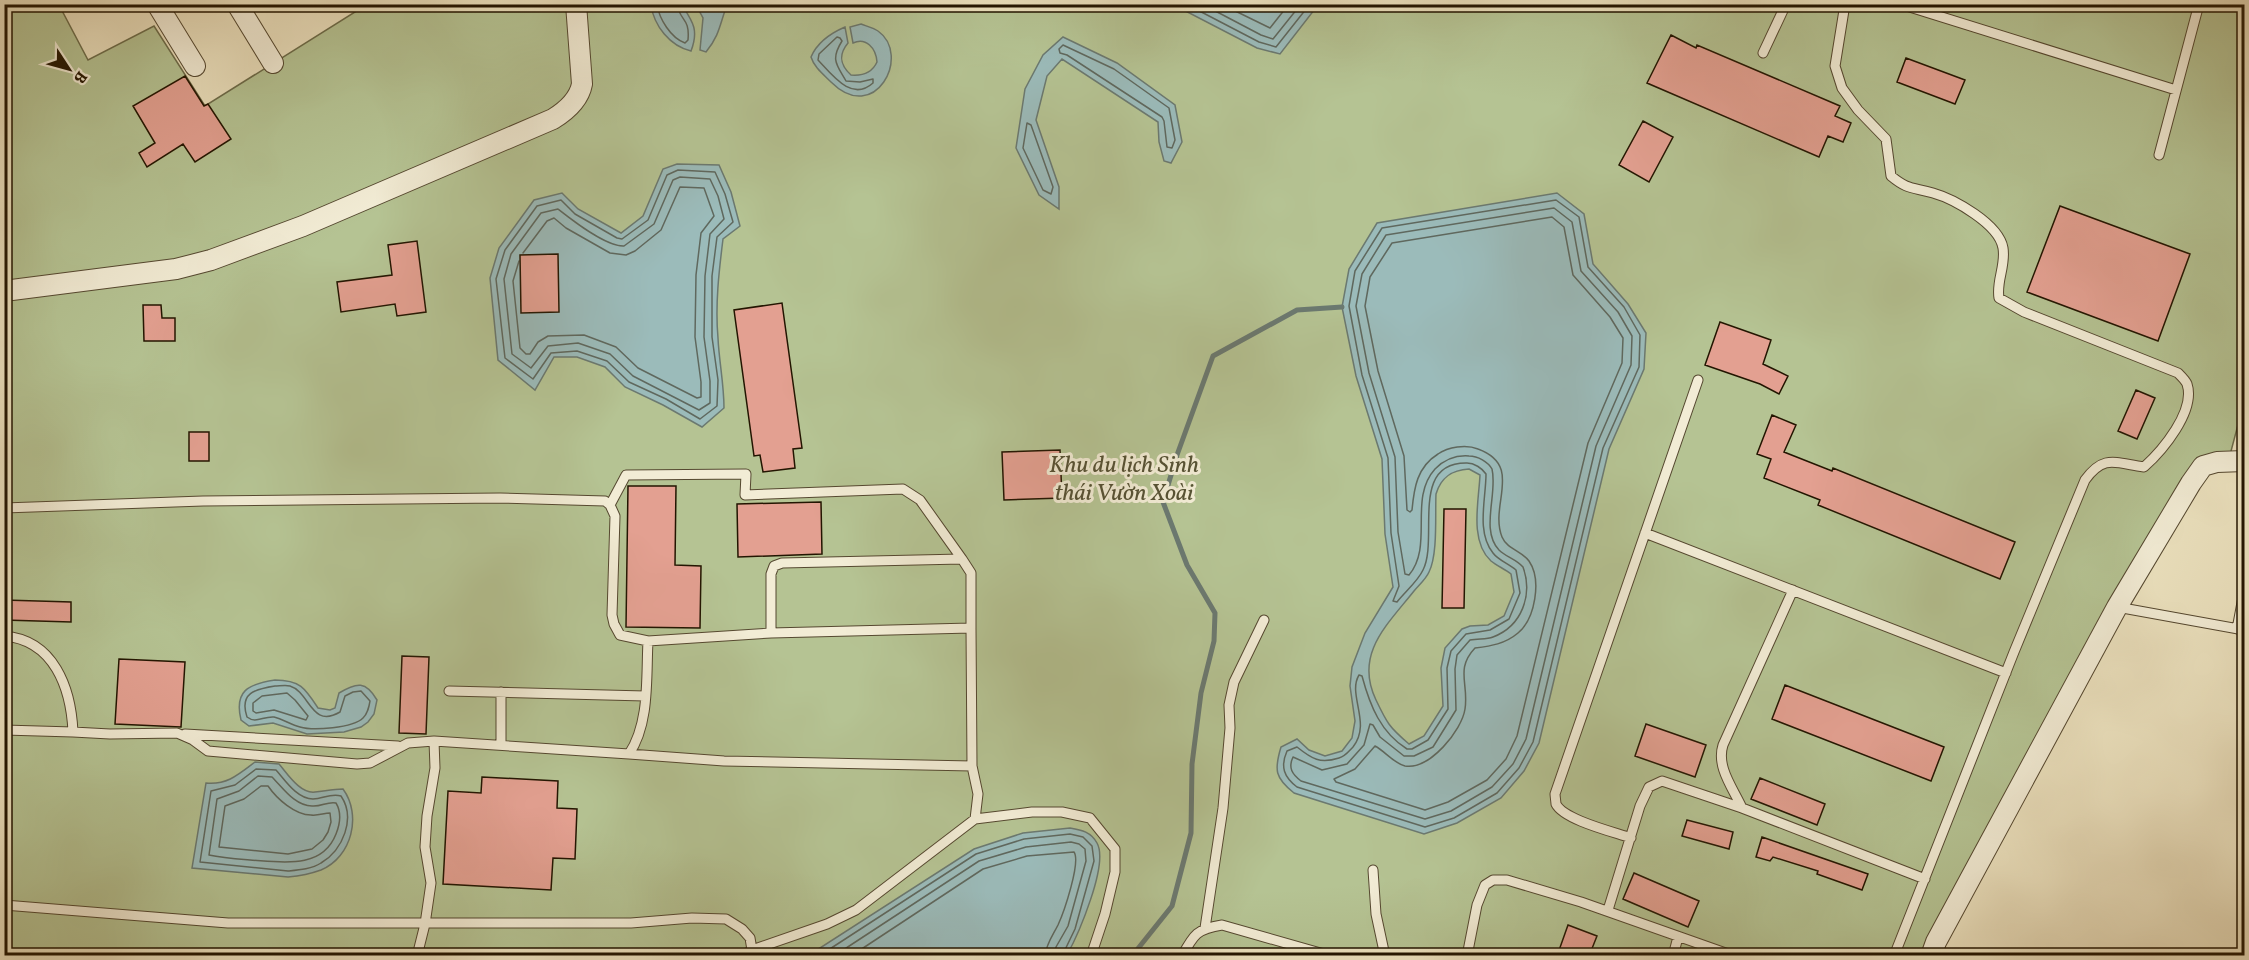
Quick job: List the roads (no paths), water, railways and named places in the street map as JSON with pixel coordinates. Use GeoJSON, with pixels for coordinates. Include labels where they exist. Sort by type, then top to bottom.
{"type":"FeatureCollection","features":[{"type":"Feature","properties":{"kind":"street"},"geometry":{"type":"LineString","coordinates":[[157,4],[195,66]]}},
{"type":"Feature","properties":{"kind":"street"},"geometry":{"type":"LineString","coordinates":[[4,291],[176,269],[222,257],[303,226],[553,119],[573,103],[581,91],[576,4]]}},
{"type":"Feature","properties":{"kind":"street"},"geometry":{"type":"LineString","coordinates":[[239,5],[273,63]]}},
{"type":"Feature","properties":{"kind":"street"},"geometry":{"type":"LineString","coordinates":[[1931,956],[1936,942],[2117,607],[2203,466],[2217,462],[2244,461]]}},
{"type":"Feature","properties":{"kind":"lane"},"geometry":{"type":"LineString","coordinates":[[1763,53],[1786,4]]}},
{"type":"Feature","properties":{"kind":"lane"},"geometry":{"type":"LineString","coordinates":[[1845,4],[1835,66],[1842,88],[1858,110],[1886,139],[1890,176],[1904,186],[1934,193],[1967,210],[1985,222],[1998,236],[2003,246],[2004,266],[1997,287],[1999,298],[2024,312],[2160,364],[2178,373],[2187,384],[2188,407],[2159,453],[2144,467],[2106,462],[2096,466],[2085,480],[1893,956]]}},
{"type":"Feature","properties":{"kind":"lane"},"geometry":{"type":"LineString","coordinates":[[1900,4],[2176,90]]}},
{"type":"Feature","properties":{"kind":"lane"},"geometry":{"type":"LineString","coordinates":[[2159,155],[2199,4]]}},
{"type":"Feature","properties":{"kind":"lane"},"geometry":{"type":"LineString","coordinates":[[1631,837],[1578,819],[1563,811],[1556,804],[1555,794],[1698,380]]}},
{"type":"Feature","properties":{"kind":"lane"},"geometry":{"type":"LineString","coordinates":[[610,505],[626,475],[746,474],[745,495],[903,489],[920,500],[971,573],[972,766],[978,794],[975,819]]}},
{"type":"Feature","properties":{"kind":"lane"},"geometry":{"type":"LineString","coordinates":[[4,508],[166,501],[500,498],[605,501],[610,505],[615,516],[612,615],[614,624],[621,635],[648,641],[771,633],[971,628]]}},
{"type":"Feature","properties":{"kind":"lane"},"geometry":{"type":"LineString","coordinates":[[1645,532],[2006,673]]}},
{"type":"Feature","properties":{"kind":"lane"},"geometry":{"type":"LineString","coordinates":[[771,633],[771,573],[774,566],[782,563],[962,559]]}},
{"type":"Feature","properties":{"kind":"lane"},"geometry":{"type":"LineString","coordinates":[[1742,808],[1719,756],[1793,590]]}},
{"type":"Feature","properties":{"kind":"lane"},"geometry":{"type":"LineString","coordinates":[[2117,607],[2241,629],[2244,592]]}},
{"type":"Feature","properties":{"kind":"lane"},"geometry":{"type":"LineString","coordinates":[[1205,928],[1223,808],[1230,728],[1229,705],[1234,682],[1263,620]]}},
{"type":"Feature","properties":{"kind":"lane"},"geometry":{"type":"LineString","coordinates":[[4,636],[29,641],[42,651],[59,671],[70,699],[73,732]]}},
{"type":"Feature","properties":{"kind":"lane"},"geometry":{"type":"LineString","coordinates":[[629,754],[636,745],[644,712],[648,641]]}},
{"type":"Feature","properties":{"kind":"lane"},"geometry":{"type":"LineString","coordinates":[[449,691],[645,696]]}},
{"type":"Feature","properties":{"kind":"lane"},"geometry":{"type":"LineString","coordinates":[[501,692],[501,744]]}},
{"type":"Feature","properties":{"kind":"lane"},"geometry":{"type":"LineString","coordinates":[[4,730],[110,734],[177,733],[401,747]]}},
{"type":"Feature","properties":{"kind":"lane"},"geometry":{"type":"LineString","coordinates":[[177,733],[193,740],[208,751],[357,764],[370,763],[408,743],[434,741],[724,761],[972,766]]}},
{"type":"Feature","properties":{"kind":"lane"},"geometry":{"type":"LineString","coordinates":[[417,956],[425,924],[431,883],[425,847],[427,816],[435,768],[434,741]]}},
{"type":"Feature","properties":{"kind":"lane"},"geometry":{"type":"LineString","coordinates":[[1608,910],[1640,806],[1649,787],[1662,781],[1742,808],[1925,879]]}},
{"type":"Feature","properties":{"kind":"lane"},"geometry":{"type":"LineString","coordinates":[[742,956],[752,950],[827,924],[856,910],[975,819],[1062,812],[1090,818],[1115,849],[1115,872],[1106,914],[1091,956]]}},
{"type":"Feature","properties":{"kind":"lane"},"geometry":{"type":"LineString","coordinates":[[1373,870],[1376,914],[1385,956]]}},
{"type":"Feature","properties":{"kind":"lane"},"geometry":{"type":"LineString","coordinates":[[1467,956],[1477,905],[1485,885],[1493,880],[1507,880],[1608,910],[1734,956]]}},
{"type":"Feature","properties":{"kind":"lane"},"geometry":{"type":"LineString","coordinates":[[4,905],[228,923],[631,923],[692,918],[726,919],[742,929],[750,938],[752,950]]}},
{"type":"Feature","properties":{"kind":"lane"},"geometry":{"type":"LineString","coordinates":[[1182,956],[1196,933],[1205,928],[1222,925],[1330,956]]}},
{"type":"Feature","properties":{"kind":"lane"},"geometry":{"type":"LineString","coordinates":[[1673,956],[1678,937]]}},
{"type":"Feature","properties":{"kind":"water"},"geometry":{"type":"Polygon","coordinates":[[[651,5],[682,5],[694,26],[695,37],[691,51],[676,45],[664,34],[651,5]]]}},
{"type":"Feature","properties":{"kind":"water"},"geometry":{"type":"Polygon","coordinates":[[[696,5],[727,5],[717,34],[706,52],[700,50],[703,18],[696,5]]]}},
{"type":"Feature","properties":{"kind":"water"},"geometry":{"type":"Polygon","coordinates":[[[1174,5],[1318,5],[1280,54],[1257,48],[1174,5]]]}},
{"type":"Feature","properties":{"kind":"water"},"geometry":{"type":"Polygon","coordinates":[[[861,24],[878,31],[888,42],[891,55],[890,69],[884,82],[874,92],[862,96],[847,93],[831,82],[811,57],[825,39],[845,27],[848,43],[842,56],[844,67],[851,75],[870,71],[877,62],[875,52],[870,45],[862,41],[853,43],[850,27],[861,24]]]}},
{"type":"Feature","properties":{"kind":"water"},"geometry":{"type":"Polygon","coordinates":[[[1063,37],[1117,63],[1175,105],[1182,142],[1171,163],[1164,161],[1159,142],[1158,122],[1062,59],[1047,76],[1036,120],[1059,187],[1059,209],[1039,195],[1016,148],[1025,89],[1043,55],[1063,37]]]}},
{"type":"Feature","properties":{"kind":"water"},"geometry":{"type":"Polygon","coordinates":[[[677,164],[719,165],[731,192],[740,226],[723,239],[719,276],[717,326],[724,408],[702,427],[625,387],[605,367],[577,357],[554,357],[535,390],[498,360],[490,278],[499,248],[534,200],[562,193],[578,209],[621,233],[643,216],[663,169],[677,164]]]}},
{"type":"Feature","properties":{"kind":"water"},"geometry":{"type":"Polygon","coordinates":[[[1557,193],[1584,214],[1593,264],[1628,304],[1646,333],[1644,369],[1609,449],[1539,743],[1524,771],[1501,798],[1457,823],[1424,834],[1294,793],[1283,783],[1277,768],[1281,747],[1297,739],[1309,750],[1325,756],[1342,751],[1352,738],[1355,721],[1350,686],[1352,667],[1365,633],[1393,587],[1385,534],[1382,459],[1356,376],[1342,307],[1349,269],[1377,223],[1557,193]],[[1469,469],[1463,470],[1448,475],[1441,483],[1436,494],[1435,545],[1429,572],[1384,628],[1371,654],[1370,684],[1376,700],[1389,724],[1409,744],[1424,736],[1443,706],[1441,668],[1445,648],[1462,629],[1488,625],[1504,616],[1514,592],[1511,574],[1491,561],[1484,553],[1480,543],[1477,508],[1480,475],[1469,469]]]}},
{"type":"Feature","properties":{"kind":"water"},"geometry":{"type":"Polygon","coordinates":[[[275,680],[301,686],[318,708],[330,710],[335,708],[339,693],[361,685],[369,689],[377,700],[374,714],[361,727],[344,732],[307,734],[273,723],[249,726],[241,720],[239,710],[242,696],[245,691],[257,684],[275,680]]]}},
{"type":"Feature","properties":{"kind":"water"},"geometry":{"type":"Polygon","coordinates":[[[255,762],[279,764],[294,782],[309,792],[343,789],[349,799],[353,823],[347,846],[332,864],[321,870],[288,877],[192,868],[206,783],[226,781],[255,762]]]}},
{"type":"Feature","properties":{"kind":"water"},"geometry":{"type":"Polygon","coordinates":[[[1070,828],[1092,836],[1100,853],[1091,899],[1067,955],[809,955],[974,849],[1023,833],[1070,828]]]}},
{"type":"Feature","properties":{"kind":"waterway"},"geometry":{"type":"LineString","coordinates":[[1132,956],[1172,906],[1191,833],[1192,764],[1201,693],[1214,641],[1215,613],[1187,565],[1163,502],[1177,455],[1213,356],[1297,310],[1342,307]]}},
{"type":"Feature","properties":{"kind":"park label","name":"Khu du lịch Sinh thái Vườn Xoài"},"geometry":{"type":"Point","coordinates":[1124,480]}}]}
